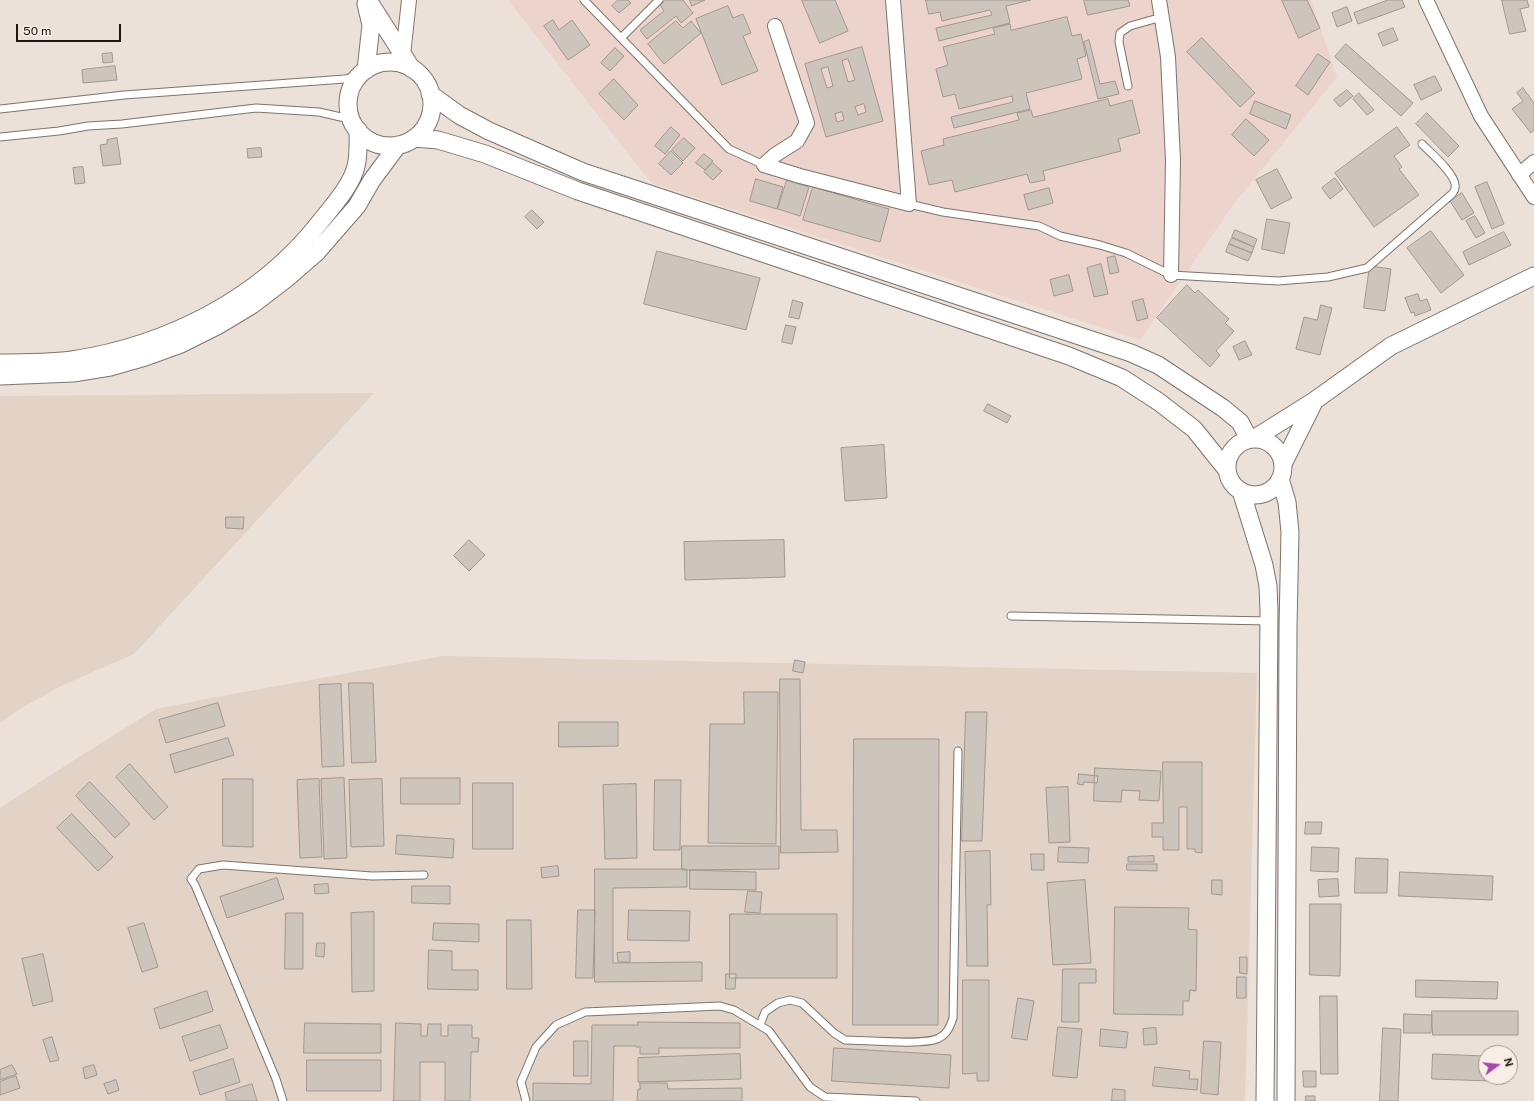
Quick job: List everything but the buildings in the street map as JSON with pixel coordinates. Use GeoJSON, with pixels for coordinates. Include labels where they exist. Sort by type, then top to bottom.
{"type":"FeatureCollection","features":[{"type":"Feature","properties":{"kind":"street"},"geometry":{"type":"LineString","coordinates":[[362,73],[371,25],[364,0]]}},
{"type":"Feature","properties":{"kind":"street"},"geometry":{"type":"LineString","coordinates":[[355,127],[366,138],[376,144],[387,146],[398,145],[414,138],[427,123],[431,109],[430,94],[426,84],[408,62],[368,0]]}},
{"type":"Feature","properties":{"kind":"street"},"geometry":{"type":"LineString","coordinates":[[408,62],[409,0]]}},
{"type":"Feature","properties":{"kind":"street"},"geometry":{"type":"LineString","coordinates":[[764,165],[800,176],[909,204],[893,0]]}},
{"type":"Feature","properties":{"kind":"street"},"geometry":{"type":"LineString","coordinates":[[1159,0],[1168,57],[1173,160],[1170,275]]}},
{"type":"Feature","properties":{"kind":"street"},"geometry":{"type":"LineString","coordinates":[[1426,0],[1481,116],[1534,197]]}},
{"type":"Feature","properties":{"kind":"street"},"geometry":{"type":"LineString","coordinates":[[764,165],[775,155],[797,141],[807,123],[775,26]]}},
{"type":"Feature","properties":{"kind":"street"},"geometry":{"type":"LineString","coordinates":[[0,363],[71,360],[141,344],[175,331],[211,314],[244,294],[277,268],[310,235],[344,191],[356,167],[359,146],[355,127],[349,112],[348,99],[352,86],[362,73],[377,64],[389,62],[401,64],[408,62]]}},
{"type":"Feature","properties":{"kind":"street"},"geometry":{"type":"LineString","coordinates":[[430,94],[459,115],[489,131],[583,172],[1131,353],[1158,365],[1223,408],[1240,422],[1252,439]]}},
{"type":"Feature","properties":{"kind":"street"},"geometry":{"type":"LineString","coordinates":[[414,138],[438,140],[478,152],[578,191],[1069,356],[1122,378],[1159,402],[1194,429],[1227,470],[1232,482],[1241,491],[1250,494],[1259,495],[1268,492],[1276,486],[1314,401]]}},
{"type":"Feature","properties":{"kind":"street"},"geometry":{"type":"LineString","coordinates":[[0,376],[74,373],[110,367],[166,349],[217,326],[252,305],[286,279],[317,252],[357,206],[372,180],[398,145]]}},
{"type":"Feature","properties":{"kind":"street"},"geometry":{"type":"LineString","coordinates":[[1519,175],[1534,162]]}},
{"type":"Feature","properties":{"kind":"street"},"geometry":{"type":"LineString","coordinates":[[1227,470],[1227,461],[1231,451],[1239,443],[1252,439],[1314,401],[1391,346],[1534,276]]}},
{"type":"Feature","properties":{"kind":"street"},"geometry":{"type":"LineString","coordinates":[[1252,439],[1265,440],[1274,446],[1280,454],[1281,472],[1287,502],[1290,532],[1288,627],[1286,1101]]}},
{"type":"Feature","properties":{"kind":"street"},"geometry":{"type":"LineString","coordinates":[[1241,491],[1264,565],[1268,586],[1265,1101]]}},
{"type":"Feature","properties":{"kind":"lane"},"geometry":{"type":"LineString","coordinates":[[584,0],[729,149],[764,165]]}},
{"type":"Feature","properties":{"kind":"lane"},"geometry":{"type":"LineString","coordinates":[[621,38],[660,0]]}},
{"type":"Feature","properties":{"kind":"lane"},"geometry":{"type":"LineString","coordinates":[[1128,86],[1119,42],[1120,33],[1130,26],[1162,17]]}},
{"type":"Feature","properties":{"kind":"lane"},"geometry":{"type":"LineString","coordinates":[[0,109],[124,94],[344,79],[362,73]]}},
{"type":"Feature","properties":{"kind":"lane"},"geometry":{"type":"LineString","coordinates":[[0,137],[256,108],[319,112],[345,118],[355,127]]}},
{"type":"Feature","properties":{"kind":"lane"},"geometry":{"type":"LineString","coordinates":[[909,204],[943,212],[1039,226],[1060,236],[1126,253],[1170,275],[1278,281],[1328,277],[1367,268],[1452,194],[1456,188],[1455,182],[1449,172],[1422,144]]}},
{"type":"Feature","properties":{"kind":"lane"},"geometry":{"type":"LineString","coordinates":[[1011,616],[1269,620]]}},
{"type":"Feature","properties":{"kind":"lane"},"geometry":{"type":"LineString","coordinates":[[760,1025],[765,1012],[778,1003],[790,1000],[802,1003],[834,1033],[845,1040],[925,1042],[939,1038],[949,1030],[953,1018],[958,750]]}},
{"type":"Feature","properties":{"kind":"lane"},"geometry":{"type":"LineString","coordinates":[[283,1101],[276,1080],[198,892],[191,879],[199,869],[223,865],[372,876],[424,875]]}},
{"type":"Feature","properties":{"kind":"lane"},"geometry":{"type":"LineString","coordinates":[[526,1101],[521,1082],[536,1047],[556,1025],[585,1012],[720,1006],[734,1010],[769,1031],[810,1087],[825,1097],[916,1101]]}},
{"type":"Feature","properties":{"kind":"shaded area"},"geometry":{"type":"Polygon","coordinates":[[[508,0],[1311,0],[1337,77],[1233,205],[1140,340],[651,183],[508,0]]]}},
{"type":"Feature","properties":{"kind":"shaded area"},"geometry":{"type":"Polygon","coordinates":[[[374,393],[134,654],[63,685],[21,708],[0,723],[0,396],[374,393]]]}},
{"type":"Feature","properties":{"kind":"shaded area"},"geometry":{"type":"Polygon","coordinates":[[[443,656],[1257,673],[1245,1101],[0,1101],[0,808],[156,709],[443,656]]]}}]}
